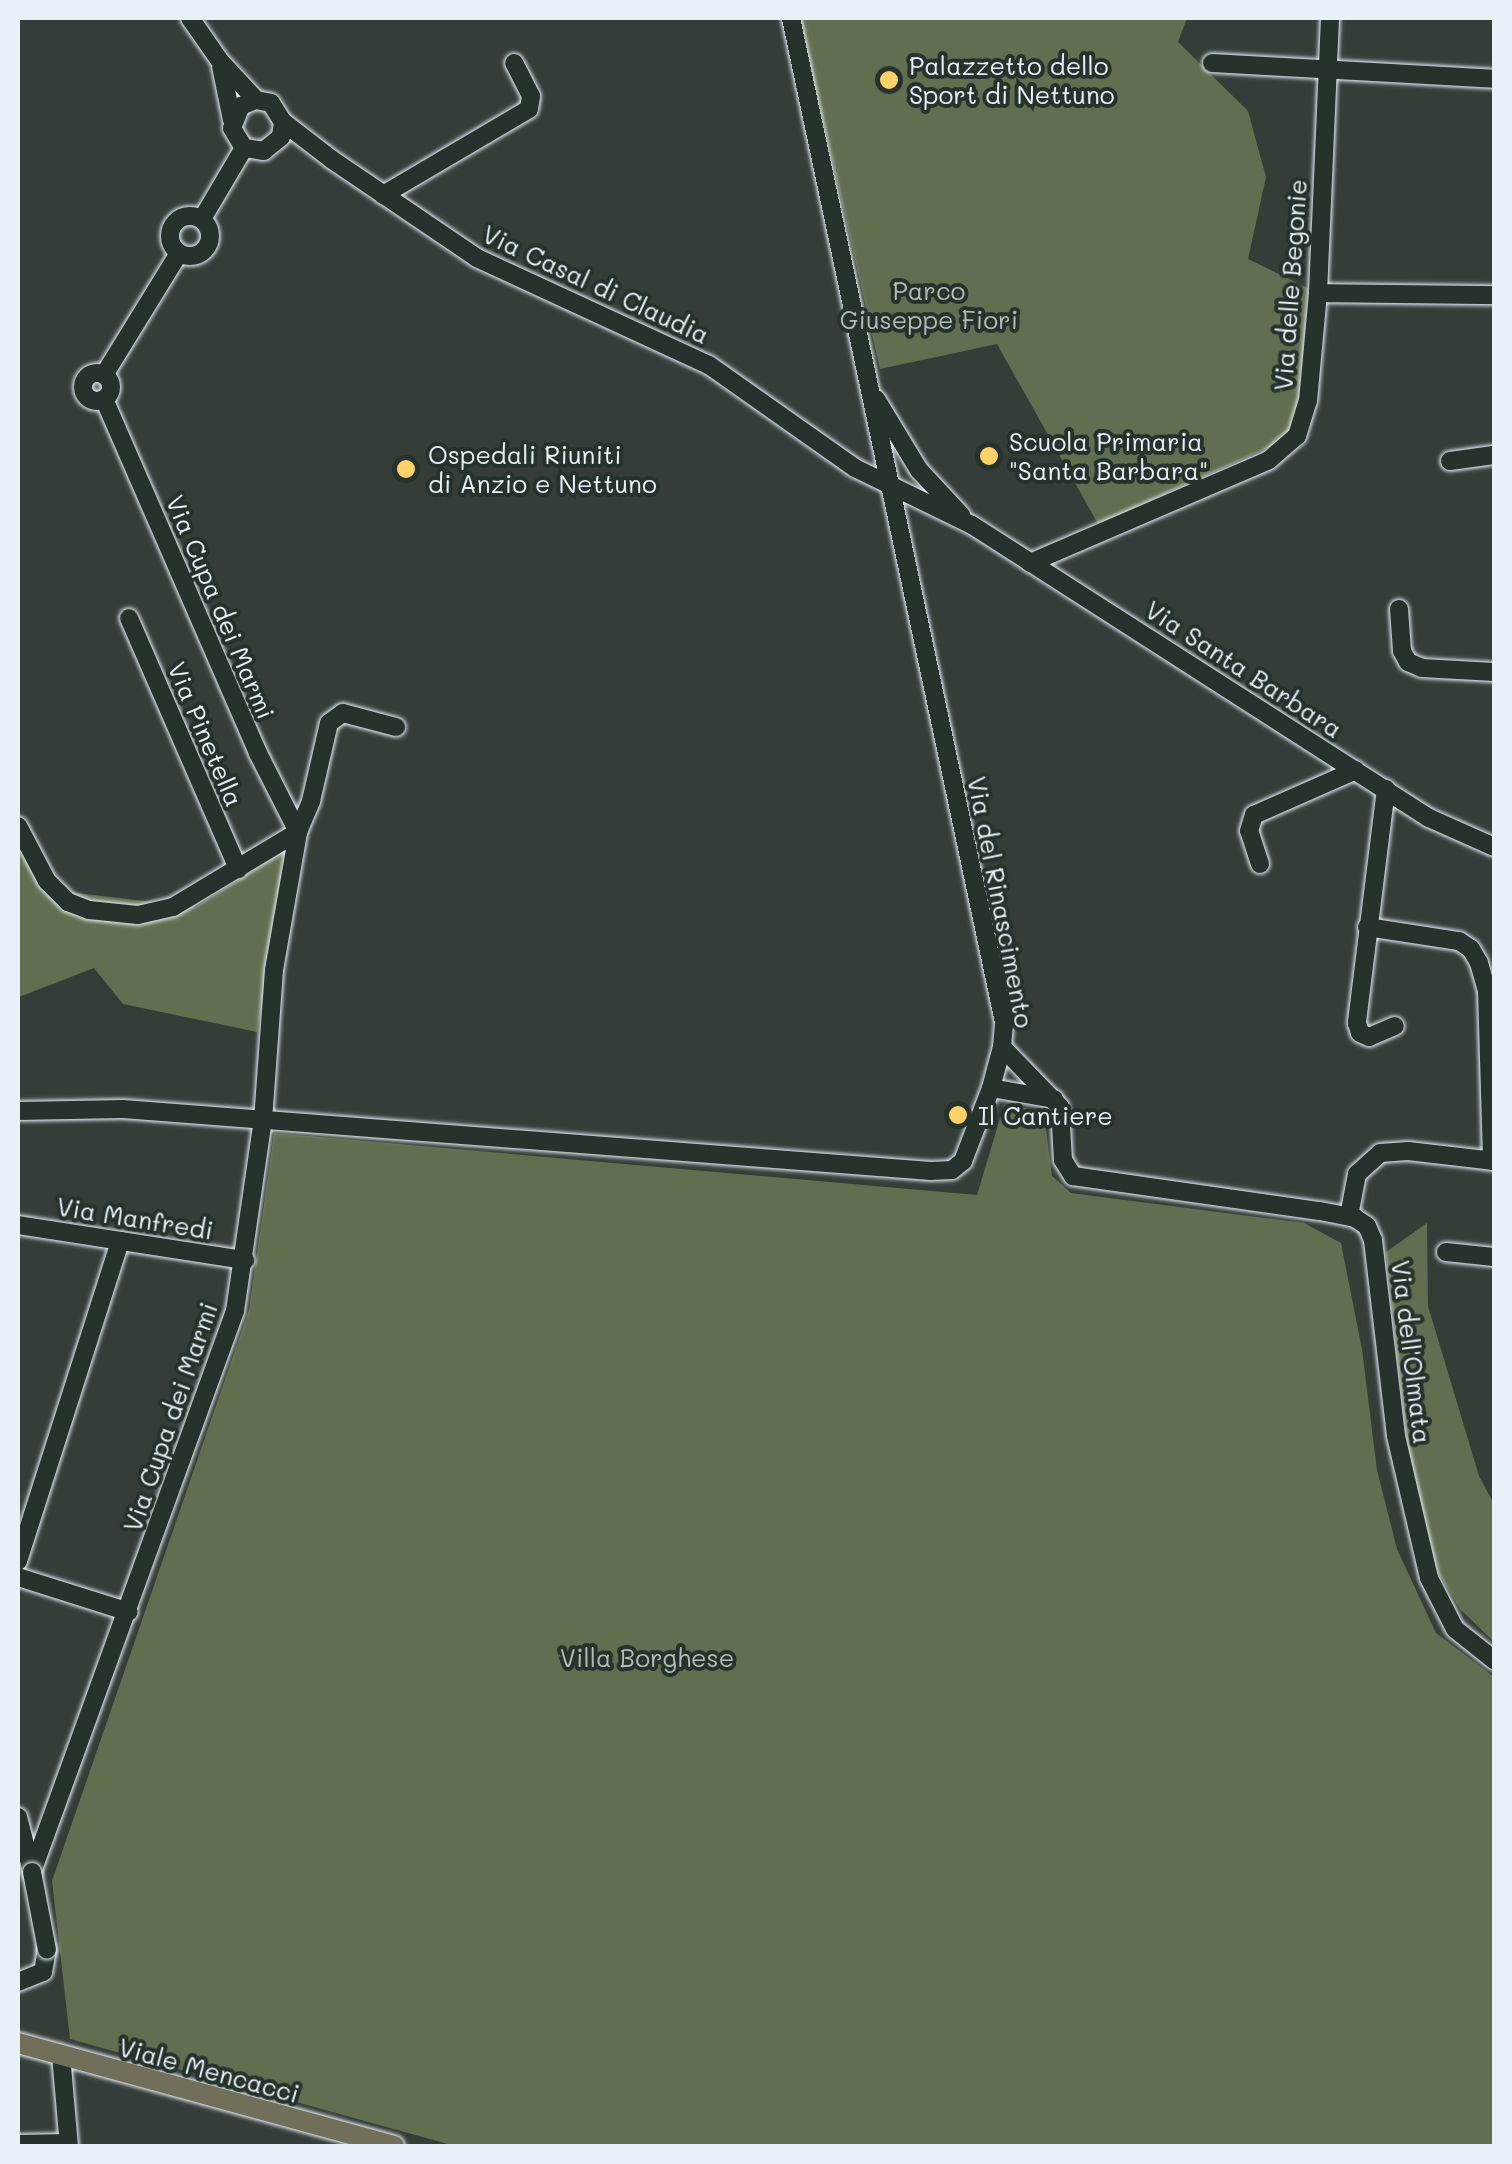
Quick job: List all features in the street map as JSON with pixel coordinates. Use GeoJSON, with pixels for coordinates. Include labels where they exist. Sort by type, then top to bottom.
{"type":"FeatureCollection","features":[{"type":"Feature","properties":{"kind":"main road","name":"Viale Mencacci"},"geometry":{"type":"LineString","coordinates":[[18,2043],[390,2146]]}},
{"type":"Feature","properties":{"kind":"street","name":"Via Casal di Claudia"},"geometry":{"type":"LineString","coordinates":[[190,18],[220,61],[256,100],[276,108],[283,122],[382,195],[512,278],[709,365],[837,456],[890,488]]}},
{"type":"Feature","properties":{"kind":"street","name":"Via delle Begonie"},"geometry":{"type":"LineString","coordinates":[[1030,563],[1268,460],[1292,444],[1306,412],[1318,293],[1330,18]]}},
{"type":"Feature","properties":{"kind":"street","name":"Via del Rinascimento"},"geometry":{"type":"LineString","coordinates":[[18,1112],[116,1108],[944,1172],[959,1166],[991,1088],[1002,1047],[1002,1014],[789,22]]}},
{"type":"Feature","properties":{"kind":"street","name":"Via Casal di Claudia"},"geometry":{"type":"LineString","coordinates":[[220,61],[234,136],[244,148],[298,148],[331,159]]}},
{"type":"Feature","properties":{"kind":"street"},"geometry":{"type":"LineString","coordinates":[[382,195],[528,109],[532,96],[514,63]]}},
{"type":"Feature","properties":{"kind":"street"},"geometry":{"type":"LineString","coordinates":[[1212,63],[1494,79]]}},
{"type":"Feature","properties":{"kind":"street"},"geometry":{"type":"LineString","coordinates":[[232,120],[241,106],[256,100]]}},
{"type":"Feature","properties":{"kind":"street"},"geometry":{"type":"LineString","coordinates":[[270,148],[281,137],[283,122]]}},
{"type":"Feature","properties":{"kind":"street"},"geometry":{"type":"LineString","coordinates":[[202,220],[244,148]]}},
{"type":"Feature","properties":{"kind":"street"},"geometry":{"type":"LineString","coordinates":[[190,216],[202,220],[211,236],[208,247],[191,256],[179,253],[170,237],[174,224],[190,216]]}},
{"type":"Feature","properties":{"kind":"street","name":"Via Cupa dei Marmi"},"geometry":{"type":"LineString","coordinates":[[179,253],[104,376],[88,376],[83,389],[91,400],[104,399],[258,753],[298,832]]}},
{"type":"Feature","properties":{"kind":"street"},"geometry":{"type":"LineString","coordinates":[[1318,293],[1494,295]]}},
{"type":"Feature","properties":{"kind":"street","name":"Via Santa Barbara"},"geometry":{"type":"LineString","coordinates":[[864,376],[903,447],[972,526]]}},
{"type":"Feature","properties":{"kind":"street"},"geometry":{"type":"LineString","coordinates":[[1450,461],[1494,455]]}},
{"type":"Feature","properties":{"kind":"street","name":"Via Santa Barbara"},"geometry":{"type":"LineString","coordinates":[[890,488],[972,526],[1442,825],[1494,847]]}},
{"type":"Feature","properties":{"kind":"street"},"geometry":{"type":"LineString","coordinates":[[1399,608],[1402,651],[1412,665],[1494,672]]}},
{"type":"Feature","properties":{"kind":"street","name":"Via Pinetella"},"geometry":{"type":"LineString","coordinates":[[129,618],[238,869]]}},
{"type":"Feature","properties":{"kind":"street","name":"Via Cupa dei Marmi"},"geometry":{"type":"LineString","coordinates":[[25,1873],[129,1612],[235,1312],[263,1120],[271,994],[298,832],[334,715],[343,713],[396,727]]}},
{"type":"Feature","properties":{"kind":"street"},"geometry":{"type":"LineString","coordinates":[[1260,864],[1249,832],[1257,813],[1356,770]]}},
{"type":"Feature","properties":{"kind":"street"},"geometry":{"type":"LineString","coordinates":[[1386,789],[1358,1028],[1368,1037],[1396,1026]]}},
{"type":"Feature","properties":{"kind":"street"},"geometry":{"type":"LineString","coordinates":[[18,826],[47,882],[75,906],[143,915],[163,912],[194,896],[298,832]]}},
{"type":"Feature","properties":{"kind":"street"},"geometry":{"type":"LineString","coordinates":[[1002,1047],[1054,1099],[1062,1113],[1065,1167],[1076,1177],[1350,1216],[1357,1174],[1380,1153],[1493,1161],[1487,991],[1480,963],[1471,949],[1459,941],[1368,928]]}},
{"type":"Feature","properties":{"kind":"street"},"geometry":{"type":"LineString","coordinates":[[991,1088],[1054,1099]]}},
{"type":"Feature","properties":{"kind":"street","name":"Via dell'Olmata"},"geometry":{"type":"LineString","coordinates":[[1350,1216],[1363,1222],[1372,1236],[1390,1405],[1429,1578],[1455,1629],[1494,1660]]}},
{"type":"Feature","properties":{"kind":"street","name":"Via Manfredi"},"geometry":{"type":"LineString","coordinates":[[18,1225],[245,1260]]}},
{"type":"Feature","properties":{"kind":"street"},"geometry":{"type":"LineString","coordinates":[[18,1561],[120,1241]]}},
{"type":"Feature","properties":{"kind":"street"},"geometry":{"type":"LineString","coordinates":[[1446,1252],[1494,1257]]}},
{"type":"Feature","properties":{"kind":"street"},"geometry":{"type":"LineString","coordinates":[[18,1577],[129,1612]]}},
{"type":"Feature","properties":{"kind":"street"},"geometry":{"type":"LineString","coordinates":[[18,1817],[25,1873],[47,1950],[43,1972],[18,1982]]}},
{"type":"Feature","properties":{"kind":"street"},"geometry":{"type":"LineString","coordinates":[[18,2144],[69,2144],[61,2055]]}},
{"type":"Feature","properties":{"kind":"green space","name":"Parco Giuseppe Fiori"},"geometry":{"type":"Polygon","coordinates":[[[800,18],[1187,18],[1178,42],[1248,111],[1266,177],[1248,259],[1308,288],[1298,421],[1276,444],[1098,524],[997,344],[880,369],[800,18]]]}},
{"type":"Feature","properties":{"kind":"green space"},"geometry":{"type":"Polygon","coordinates":[[[18,823],[59,891],[196,907],[290,847],[257,1032],[123,1004],[94,968],[19,997],[18,823]]]}},
{"type":"Feature","properties":{"kind":"green space","name":"Villa Borghese"},"geometry":{"type":"Polygon","coordinates":[[[1004,1105],[1037,1110],[1045,1121],[1052,1176],[1071,1193],[1304,1223],[1341,1243],[1362,1349],[1377,1470],[1397,1549],[1436,1633],[1494,1677],[1494,2146],[455,2146],[70,2039],[52,1881],[249,1310],[274,1133],[977,1195],[1004,1105]]]}},
{"type":"Feature","properties":{"kind":"green space"},"geometry":{"type":"Polygon","coordinates":[[[1427,1223],[1428,1306],[1479,1476],[1494,1504],[1494,1642],[1460,1609],[1430,1558],[1411,1479],[1386,1252],[1427,1223]]]}},
{"type":"Feature","properties":{"kind":"place","name":"Palazzetto dello Sport di Nettuno"},"geometry":{"type":"Point","coordinates":[889,80]}},
{"type":"Feature","properties":{"kind":"place","name":"Scuola Primaria \"Santa Barbara\""},"geometry":{"type":"Point","coordinates":[989,456]}},
{"type":"Feature","properties":{"kind":"place","name":"Ospedali Riuniti di Anzio e Nettuno"},"geometry":{"type":"Point","coordinates":[406,469]}},
{"type":"Feature","properties":{"kind":"place","name":"Il Cantiere"},"geometry":{"type":"Point","coordinates":[958,1115]}}]}
